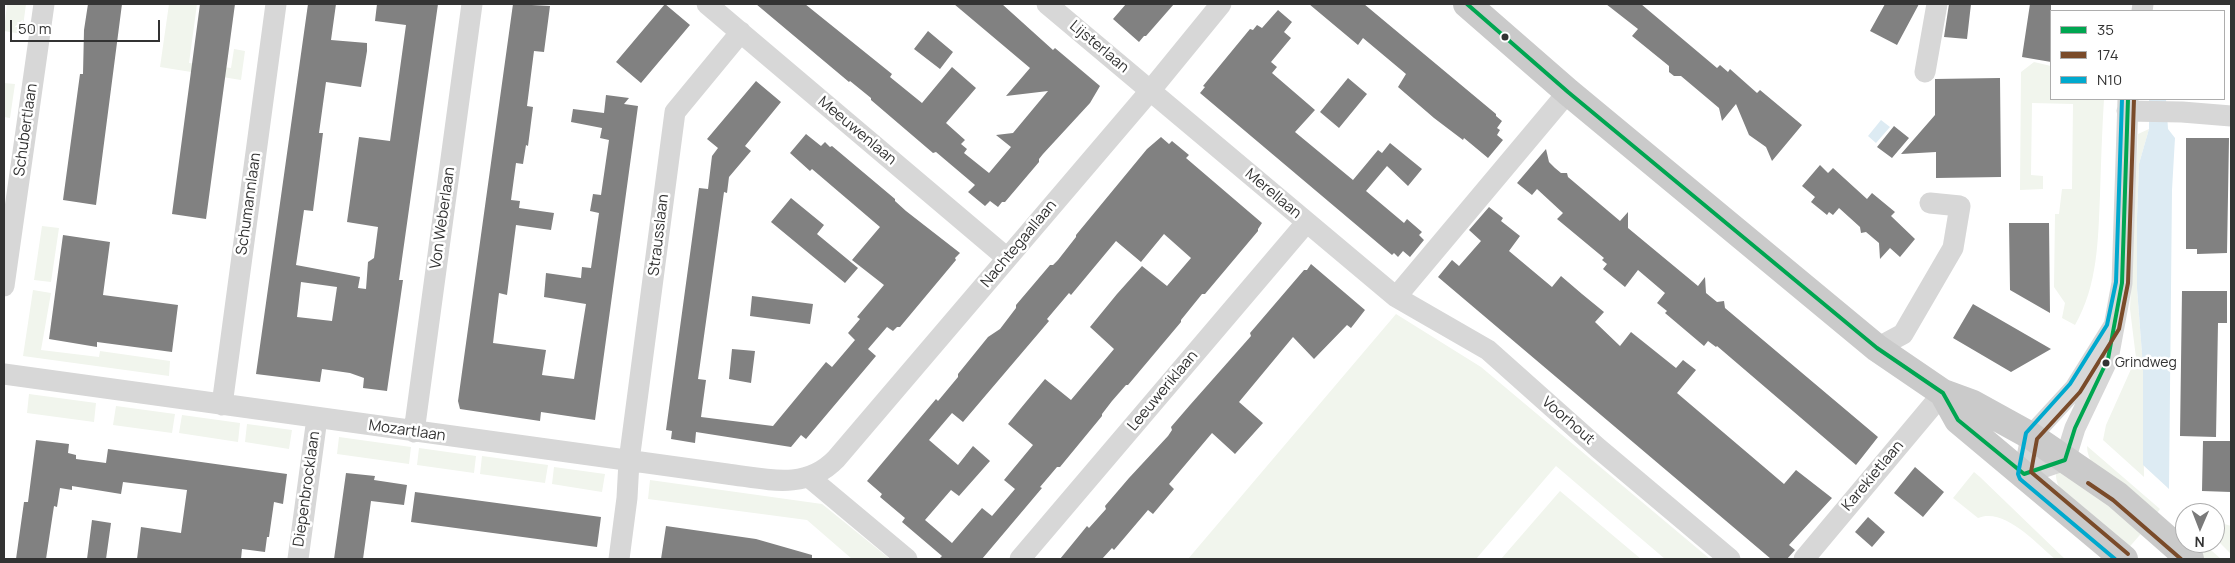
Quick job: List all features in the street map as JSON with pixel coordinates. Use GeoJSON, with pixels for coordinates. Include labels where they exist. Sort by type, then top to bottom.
{"type":"FeatureCollection","features":[{"type":"Feature","properties":{"kind":"main road"},"geometry":{"type":"LineString","coordinates":[[1467,4],[1568,92],[1877,348],[1943,393],[1972,404],[2031,436],[2117,495],[2190,559]]}},
{"type":"Feature","properties":{"kind":"main road"},"geometry":{"type":"LineString","coordinates":[[1943,393],[1958,420],[2124,559]]}},
{"type":"Feature","properties":{"kind":"street","name":"Schubertlaan"},"geometry":{"type":"LineString","coordinates":[[4,286],[8,231],[44,4]]}},
{"type":"Feature","properties":{"kind":"street","name":"Schumannlaan"},"geometry":{"type":"LineString","coordinates":[[222,405],[276,4]]}},
{"type":"Feature","properties":{"kind":"street","name":"Von Weberlaan"},"geometry":{"type":"LineString","coordinates":[[414,432],[472,4]]}},
{"type":"Feature","properties":{"kind":"street","name":"Meeuwenlaan"},"geometry":{"type":"LineString","coordinates":[[707,4],[1007,258]]}},
{"type":"Feature","properties":{"kind":"street","name":"Lijsterlaan"},"geometry":{"type":"LineString","coordinates":[[1047,4],[1150,91]]}},
{"type":"Feature","properties":{"kind":"street","name":"Nachtegaallaan"},"geometry":{"type":"LineString","coordinates":[[810,478],[836,460],[1150,91],[1221,4]]}},
{"type":"Feature","properties":{"kind":"street"},"geometry":{"type":"LineString","coordinates":[[1925,72],[1937,4]]}},
{"type":"Feature","properties":{"kind":"street","name":"Strausslaan"},"geometry":{"type":"LineString","coordinates":[[619,559],[627,498],[629,461],[675,112],[741,32]]}},
{"type":"Feature","properties":{"kind":"street","name":"Merellaan"},"geometry":{"type":"LineString","coordinates":[[1150,91],[1396,297]]}},
{"type":"Feature","properties":{"kind":"street"},"geometry":{"type":"LineString","coordinates":[[1396,297],[1568,92]]}},
{"type":"Feature","properties":{"kind":"street"},"geometry":{"type":"LineString","coordinates":[[2113,327],[2075,388],[2031,436],[2024,474],[2065,460],[2075,428],[2108,359],[2122,283],[2131,107],[2231,116]]}},
{"type":"Feature","properties":{"kind":"street"},"geometry":{"type":"LineString","coordinates":[[1877,348],[1903,334],[1953,248],[1960,206],[1930,203]]}},
{"type":"Feature","properties":{"kind":"street","name":"Leeuweriklaan"},"geometry":{"type":"LineString","coordinates":[[1020,559],[1306,223]]}},
{"type":"Feature","properties":{"kind":"street","name":"Voorhout"},"geometry":{"type":"LineString","coordinates":[[1396,297],[1488,350],[1598,448],[1730,559]]}},
{"type":"Feature","properties":{"kind":"street","name":"Mozartlaan"},"geometry":{"type":"LineString","coordinates":[[4,374],[629,461],[781,480],[810,478]]}},
{"type":"Feature","properties":{"kind":"street","name":"Karekietlaan"},"geometry":{"type":"LineString","coordinates":[[1804,559],[1943,393]]}},
{"type":"Feature","properties":{"kind":"street","name":"Diepenbrocklaan"},"geometry":{"type":"LineString","coordinates":[[298,559],[317,418]]}},
{"type":"Feature","properties":{"kind":"street"},"geometry":{"type":"LineString","coordinates":[[810,478],[908,559]]}},
{"type":"Feature","properties":{"kind":"shaded area"},"geometry":{"type":"Polygon","coordinates":[[[7,4],[26,4],[22,34],[4,31],[7,4]]]}},
{"type":"Feature","properties":{"kind":"shaded area"},"geometry":{"type":"Polygon","coordinates":[[[169,4],[197,4],[189,63],[231,68],[234,49],[245,51],[241,80],[160,67],[169,4]]]}},
{"type":"Feature","properties":{"kind":"shaded area"},"geometry":{"type":"Polygon","coordinates":[[[2034,62],[2050,66],[2050,100],[2104,100],[2095,262],[2083,310],[2075,325],[2062,318],[2065,303],[2054,287],[2055,214],[2059,214],[2062,189],[2072,189],[2073,104],[2032,103],[2031,175],[2043,176],[2043,189],[2020,190],[2021,72],[2034,62]]]}},
{"type":"Feature","properties":{"kind":"shaded area"},"geometry":{"type":"Polygon","coordinates":[[[4,83],[15,84],[10,118],[4,117],[4,83]]]}},
{"type":"Feature","properties":{"kind":"shaded area"},"geometry":{"type":"Polygon","coordinates":[[[2149,100],[2166,100],[2168,129],[2175,138],[2172,190],[2169,489],[2143,465],[2143,367],[2137,288],[2137,218],[2139,164],[2149,129],[2149,100]]]}},
{"type":"Feature","properties":{"kind":"shaded area"},"geometry":{"type":"Polygon","coordinates":[[[1881,120],[1890,127],[1876,143],[1868,136],[1881,120]]]}},
{"type":"Feature","properties":{"kind":"shaded area"},"geometry":{"type":"Polygon","coordinates":[[[2149,129],[2139,164],[2137,218],[2137,288],[2143,367],[2144,477],[2103,440],[2106,425],[2136,358],[2130,309],[2138,134],[2149,129]]]}},
{"type":"Feature","properties":{"kind":"shaded area"},"geometry":{"type":"Polygon","coordinates":[[[42,226],[59,228],[51,282],[34,280],[42,226]]]}},
{"type":"Feature","properties":{"kind":"shaded area"},"geometry":{"type":"Polygon","coordinates":[[[33,290],[51,293],[41,350],[99,357],[100,351],[170,361],[169,376],[23,356],[33,290]]]}},
{"type":"Feature","properties":{"kind":"shaded area"},"geometry":{"type":"Polygon","coordinates":[[[1396,314],[1481,367],[1710,559],[1665,559],[1556,466],[1476,559],[1188,559],[1396,314]]]}},
{"type":"Feature","properties":{"kind":"shaded area"},"geometry":{"type":"Polygon","coordinates":[[[29,394],[96,403],[94,422],[27,413],[29,394]]]}},
{"type":"Feature","properties":{"kind":"shaded area"},"geometry":{"type":"Polygon","coordinates":[[[116,406],[175,414],[172,433],[113,425],[116,406]]]}},
{"type":"Feature","properties":{"kind":"shaded area"},"geometry":{"type":"Polygon","coordinates":[[[182,415],[240,423],[238,442],[179,433],[182,415]]]}},
{"type":"Feature","properties":{"kind":"shaded area"},"geometry":{"type":"Polygon","coordinates":[[[247,424],[292,430],[289,449],[245,442],[247,424]]]}},
{"type":"Feature","properties":{"kind":"shaded area"},"geometry":{"type":"Polygon","coordinates":[[[339,437],[411,447],[409,464],[337,454],[339,437]]]}},
{"type":"Feature","properties":{"kind":"shaded area"},"geometry":{"type":"Polygon","coordinates":[[[2087,446],[2160,509],[2153,518],[2112,487],[2102,477],[2089,457],[2087,446]]]}},
{"type":"Feature","properties":{"kind":"shaded area"},"geometry":{"type":"Polygon","coordinates":[[[419,448],[476,456],[474,473],[417,465],[419,448]]]}},
{"type":"Feature","properties":{"kind":"shaded area"},"geometry":{"type":"Polygon","coordinates":[[[482,456],[548,465],[545,483],[480,474],[482,456]]]}},
{"type":"Feature","properties":{"kind":"shaded area"},"geometry":{"type":"Polygon","coordinates":[[[554,467],[605,474],[602,492],[552,484],[554,467]]]}},
{"type":"Feature","properties":{"kind":"shaded area"},"geometry":{"type":"Polygon","coordinates":[[[2061,470],[2146,528],[2125,552],[2072,506],[2058,484],[2056,474],[2061,470]]]}},
{"type":"Feature","properties":{"kind":"shaded area"},"geometry":{"type":"Polygon","coordinates":[[[1974,472],[2065,559],[2055,559],[2029,536],[2009,522],[1988,516],[1978,518],[1953,498],[1974,472]]]}},
{"type":"Feature","properties":{"kind":"shaded area"},"geometry":{"type":"Polygon","coordinates":[[[650,480],[822,504],[890,559],[852,559],[807,520],[648,499],[650,480]]]}},
{"type":"Feature","properties":{"kind":"shaded area"},"geometry":{"type":"Polygon","coordinates":[[[1560,491],[1641,559],[1501,559],[1560,491]]]}},
{"type":"Feature","properties":{"kind":"shaded area"},"geometry":{"type":"Polygon","coordinates":[[[2225,524],[2231,526],[2231,554],[2225,548],[2225,524]]]}},
{"type":"Feature","properties":{"kind":"shaded area"},"geometry":{"type":"Polygon","coordinates":[[[2195,553],[2214,553],[2221,559],[2202,559],[2195,553]]]}},
{"type":"Feature","properties":{"kind":"building"},"geometry":{"type":"Polygon","coordinates":[[[88,4],[122,4],[96,205],[63,200],[80,74],[83,74],[84,30],[88,4]]]}},
{"type":"Feature","properties":{"kind":"building"},"geometry":{"type":"Polygon","coordinates":[[[200,4],[235,4],[206,219],[172,214],[200,4]]]}},
{"type":"Feature","properties":{"kind":"building"},"geometry":{"type":"Polygon","coordinates":[[[308,4],[336,4],[331,40],[367,43],[367,51],[361,87],[326,82],[319,133],[323,133],[313,211],[304,210],[296,265],[360,277],[358,288],[366,289],[368,262],[374,258],[378,227],[347,222],[359,137],[390,141],[406,25],[375,21],[377,4],[438,4],[399,280],[403,280],[387,391],[363,388],[364,378],[350,373],[322,369],[320,382],[256,374],[308,4]],[[301,282],[297,317],[332,321],[337,287],[301,282]]]}},
{"type":"Feature","properties":{"kind":"building"},"geometry":{"type":"Polygon","coordinates":[[[513,4],[550,6],[544,52],[534,51],[527,106],[533,107],[528,146],[526,145],[523,164],[516,163],[511,200],[520,201],[519,208],[554,213],[551,230],[516,225],[507,295],[499,293],[493,343],[546,350],[542,375],[574,379],[586,304],[544,297],[546,273],[581,278],[582,267],[591,268],[599,213],[590,211],[593,194],[601,195],[609,140],[600,138],[602,128],[571,122],[573,109],[604,113],[606,95],[629,98],[624,104],[638,106],[595,420],[541,412],[540,421],[460,409],[458,401],[513,4]]]}},
{"type":"Feature","properties":{"kind":"building"},"geometry":{"type":"Polygon","coordinates":[[[665,4],[690,25],[641,83],[616,62],[665,4]]]}},
{"type":"Feature","properties":{"kind":"building"},"geometry":{"type":"Polygon","coordinates":[[[756,4],[805,4],[892,74],[890,77],[922,103],[952,67],[976,88],[946,123],[965,140],[961,144],[967,149],[964,153],[989,173],[1011,147],[996,135],[1013,133],[1048,91],[1006,96],[1030,68],[954,4],[1002,4],[1053,50],[1055,48],[1100,86],[1090,103],[1043,154],[1039,162],[1005,202],[1002,202],[998,207],[990,201],[985,206],[968,192],[975,185],[936,152],[933,153],[871,98],[849,82],[756,4]]]}},
{"type":"Feature","properties":{"kind":"building"},"geometry":{"type":"Polygon","coordinates":[[[1126,4],[1174,4],[1139,42],[1113,19],[1126,4]]]}},
{"type":"Feature","properties":{"kind":"building"},"geometry":{"type":"Polygon","coordinates":[[[1309,4],[1364,4],[1496,114],[1502,121],[1497,128],[1500,130],[1497,135],[1503,140],[1488,158],[1464,138],[1463,140],[1434,118],[1398,87],[1406,74],[1363,38],[1358,45],[1309,4]]]}},
{"type":"Feature","properties":{"kind":"building"},"geometry":{"type":"Polygon","coordinates":[[[1606,4],[1641,4],[1717,68],[1720,65],[1728,72],[1730,69],[1757,93],[1760,90],[1802,125],[1772,161],[1766,147],[1749,135],[1736,104],[1722,121],[1719,108],[1681,76],[1674,76],[1669,72],[1669,66],[1632,36],[1638,29],[1606,4]]]}},
{"type":"Feature","properties":{"kind":"building"},"geometry":{"type":"Polygon","coordinates":[[[1885,4],[1919,4],[1897,45],[1870,31],[1885,4]]]}},
{"type":"Feature","properties":{"kind":"building"},"geometry":{"type":"Polygon","coordinates":[[[1949,4],[1971,4],[1967,39],[1944,37],[1949,4]]]}},
{"type":"Feature","properties":{"kind":"building"},"geometry":{"type":"Polygon","coordinates":[[[2030,4],[2051,4],[2050,62],[2022,57],[2030,4]]]}},
{"type":"Feature","properties":{"kind":"building"},"geometry":{"type":"Polygon","coordinates":[[[1278,10],[1292,22],[1284,32],[1291,38],[1271,62],[1277,67],[1272,73],[1315,110],[1295,132],[1353,180],[1378,150],[1382,153],[1390,143],[1422,169],[1408,186],[1387,166],[1366,191],[1404,223],[1407,219],[1422,232],[1419,235],[1424,240],[1410,257],[1403,251],[1398,257],[1394,253],[1392,255],[1200,93],[1205,87],[1203,86],[1250,29],[1253,30],[1257,25],[1262,28],[1278,10]]]}},
{"type":"Feature","properties":{"kind":"building"},"geometry":{"type":"Polygon","coordinates":[[[928,31],[953,52],[940,69],[914,49],[928,31]]]}},
{"type":"Feature","properties":{"kind":"building"},"geometry":{"type":"Polygon","coordinates":[[[1348,78],[1367,94],[1339,128],[1320,112],[1348,78]]]}},
{"type":"Feature","properties":{"kind":"building"},"geometry":{"type":"Polygon","coordinates":[[[2000,78],[2001,177],[1936,178],[1936,152],[1901,154],[1935,115],[1935,79],[2000,78]]]}},
{"type":"Feature","properties":{"kind":"building"},"geometry":{"type":"Polygon","coordinates":[[[756,81],[781,102],[745,146],[751,151],[729,177],[727,193],[724,192],[698,379],[706,380],[701,417],[773,426],[826,362],[832,367],[855,340],[848,333],[860,319],[857,317],[884,285],[852,260],[880,227],[812,169],[810,171],[790,153],[806,134],[821,146],[825,142],[830,147],[832,146],[895,199],[906,211],[960,253],[900,327],[893,331],[887,327],[868,349],[876,356],[806,439],[801,435],[791,447],[696,432],[695,443],[671,439],[672,431],[666,430],[699,188],[708,189],[712,156],[718,148],[707,139],[756,81]]]}},
{"type":"Feature","properties":{"kind":"building"},"geometry":{"type":"Polygon","coordinates":[[[1894,126],[1909,138],[1892,158],[1877,147],[1894,126]]]}},
{"type":"Feature","properties":{"kind":"building"},"geometry":{"type":"Polygon","coordinates":[[[1161,137],[1169,144],[1172,141],[1189,155],[1186,158],[1262,223],[1258,231],[1205,294],[1202,294],[1181,322],[1128,385],[1112,401],[1102,416],[1060,467],[1057,467],[1040,487],[1042,488],[982,559],[939,559],[942,556],[902,522],[905,518],[880,497],[882,494],[867,481],[936,399],[938,401],[988,337],[1000,329],[1016,308],[1016,305],[1050,265],[1053,265],[1058,260],[1076,235],[1147,149],[1161,137]],[[1164,234],[1141,262],[1116,241],[1071,295],[1069,293],[1047,319],[1049,321],[963,422],[952,413],[929,440],[958,465],[973,446],[990,461],[959,496],[951,490],[925,520],[952,543],[982,508],[992,516],[1015,489],[1004,480],[1033,445],[1008,424],[1045,379],[1071,400],[1114,349],[1090,327],[1142,266],[1167,286],[1191,258],[1164,234]]]}},
{"type":"Feature","properties":{"kind":"building"},"geometry":{"type":"Polygon","coordinates":[[[2186,138],[2229,138],[2227,253],[2197,254],[2197,249],[2186,249],[2186,138]]]}},
{"type":"Feature","properties":{"kind":"building"},"geometry":{"type":"Polygon","coordinates":[[[1546,149],[1549,162],[1555,168],[1561,173],[1567,173],[1568,177],[1620,221],[1628,212],[1628,228],[1698,286],[1705,277],[1706,293],[1717,302],[1724,301],[1725,308],[1878,437],[1856,465],[1717,346],[1708,341],[1704,346],[1665,313],[1667,311],[1657,303],[1665,293],[1638,270],[1625,287],[1603,269],[1607,264],[1602,260],[1604,258],[1557,219],[1563,213],[1537,189],[1532,195],[1517,183],[1546,149]]]}},
{"type":"Feature","properties":{"kind":"building"},"geometry":{"type":"Polygon","coordinates":[[[1820,165],[1828,173],[1833,168],[1867,199],[1872,193],[1895,212],[1891,216],[1915,239],[1900,257],[1890,248],[1880,259],[1879,243],[1866,232],[1861,233],[1860,227],[1839,208],[1833,215],[1829,212],[1827,215],[1811,202],[1815,197],[1802,186],[1820,165]]]}},
{"type":"Feature","properties":{"kind":"building"},"geometry":{"type":"Polygon","coordinates":[[[791,198],[824,225],[817,234],[858,268],[845,283],[771,222],[791,198]]]}},
{"type":"Feature","properties":{"kind":"building"},"geometry":{"type":"Polygon","coordinates":[[[1489,207],[1503,218],[1501,221],[1520,236],[1509,251],[1552,287],[1561,276],[1604,312],[1595,322],[1620,346],[1631,332],[1676,368],[1683,360],[1696,370],[1677,393],[1784,484],[1796,470],[1832,498],[1789,545],[1795,550],[1787,559],[1771,559],[1438,277],[1452,260],[1459,266],[1481,241],[1469,230],[1489,207]]]}},
{"type":"Feature","properties":{"kind":"building"},"geometry":{"type":"Polygon","coordinates":[[[2009,223],[2049,223],[2050,313],[2010,290],[2009,223]]]}},
{"type":"Feature","properties":{"kind":"building"},"geometry":{"type":"Polygon","coordinates":[[[63,235],[110,242],[103,295],[178,305],[172,352],[97,342],[97,347],[49,339],[63,235]]]}},
{"type":"Feature","properties":{"kind":"building"},"geometry":{"type":"Polygon","coordinates":[[[1311,264],[1365,310],[1351,328],[1347,325],[1314,359],[1293,337],[1239,402],[1263,423],[1235,454],[1212,433],[1169,484],[1174,489],[1153,514],[1148,510],[1114,550],[1112,548],[1102,559],[1060,559],[1087,526],[1089,528],[1106,509],[1105,506],[1168,436],[1172,430],[1171,427],[1311,264]]]}},
{"type":"Feature","properties":{"kind":"building"},"geometry":{"type":"Polygon","coordinates":[[[2182,291],[2227,291],[2227,323],[2218,323],[2216,437],[2180,436],[2182,291]]]}},
{"type":"Feature","properties":{"kind":"building"},"geometry":{"type":"Polygon","coordinates":[[[752,296],[813,304],[810,324],[750,316],[752,296]]]}},
{"type":"Feature","properties":{"kind":"building"},"geometry":{"type":"Polygon","coordinates":[[[1973,304],[2051,349],[2011,372],[1953,338],[1973,304]]]}},
{"type":"Feature","properties":{"kind":"building"},"geometry":{"type":"Polygon","coordinates":[[[732,349],[755,351],[751,383],[729,379],[732,349]]]}},
{"type":"Feature","properties":{"kind":"building"},"geometry":{"type":"Polygon","coordinates":[[[36,440],[69,444],[68,453],[76,455],[76,459],[106,463],[108,449],[287,474],[283,504],[274,502],[265,552],[242,549],[241,559],[137,559],[141,527],[181,533],[187,490],[123,482],[121,494],[72,486],[72,490],[60,488],[57,507],[54,506],[46,559],[16,559],[24,502],[28,502],[36,440]]]}},
{"type":"Feature","properties":{"kind":"building"},"geometry":{"type":"Polygon","coordinates":[[[2203,441],[2231,441],[2231,492],[2202,491],[2203,441]]]}},
{"type":"Feature","properties":{"kind":"building"},"geometry":{"type":"Polygon","coordinates":[[[1915,467],[1944,492],[1923,517],[1894,493],[1915,467]]]}},
{"type":"Feature","properties":{"kind":"building"},"geometry":{"type":"Polygon","coordinates":[[[346,473],[375,476],[374,480],[407,485],[404,505],[371,501],[363,559],[334,559],[346,473]]]}},
{"type":"Feature","properties":{"kind":"building"},"geometry":{"type":"Polygon","coordinates":[[[415,492],[601,517],[597,547],[411,522],[415,492]]]}},
{"type":"Feature","properties":{"kind":"building"},"geometry":{"type":"Polygon","coordinates":[[[1868,517],[1885,532],[1872,547],[1855,532],[1868,517]]]}},
{"type":"Feature","properties":{"kind":"building"},"geometry":{"type":"Polygon","coordinates":[[[92,520],[111,523],[106,559],[87,559],[92,520]]]}},
{"type":"Feature","properties":{"kind":"building"},"geometry":{"type":"Polygon","coordinates":[[[666,526],[756,539],[812,555],[812,559],[661,559],[666,526]]]}},
{"type":"Feature","properties":{"kind":"transit line","name":"35"},"geometry":{"type":"LineString","coordinates":[[1467,4],[1568,92],[1877,348],[1943,393],[1958,420],[2024,474],[2065,460],[2075,428],[2108,359],[2122,283],[2128,100]]}},
{"type":"Feature","properties":{"kind":"transit line","name":"N10"},"geometry":{"type":"LineString","coordinates":[[2115,559],[2020,479],[2018,474],[2026,433],[2070,384],[2107,325],[2116,282],[2122,100]]}},
{"type":"Feature","properties":{"kind":"transit line","name":"174"},"geometry":{"type":"LineString","coordinates":[[2128,554],[2031,472],[2037,439],[2080,392],[2119,329],[2128,283],[2134,100]]}},
{"type":"Feature","properties":{"kind":"transit line","name":"174"},"geometry":{"type":"LineString","coordinates":[[2088,483],[2113,500],[2181,559]]}},
{"type":"Feature","properties":{"kind":"place","name":"Grindweg"},"geometry":{"type":"Point","coordinates":[2106,363]}}]}
